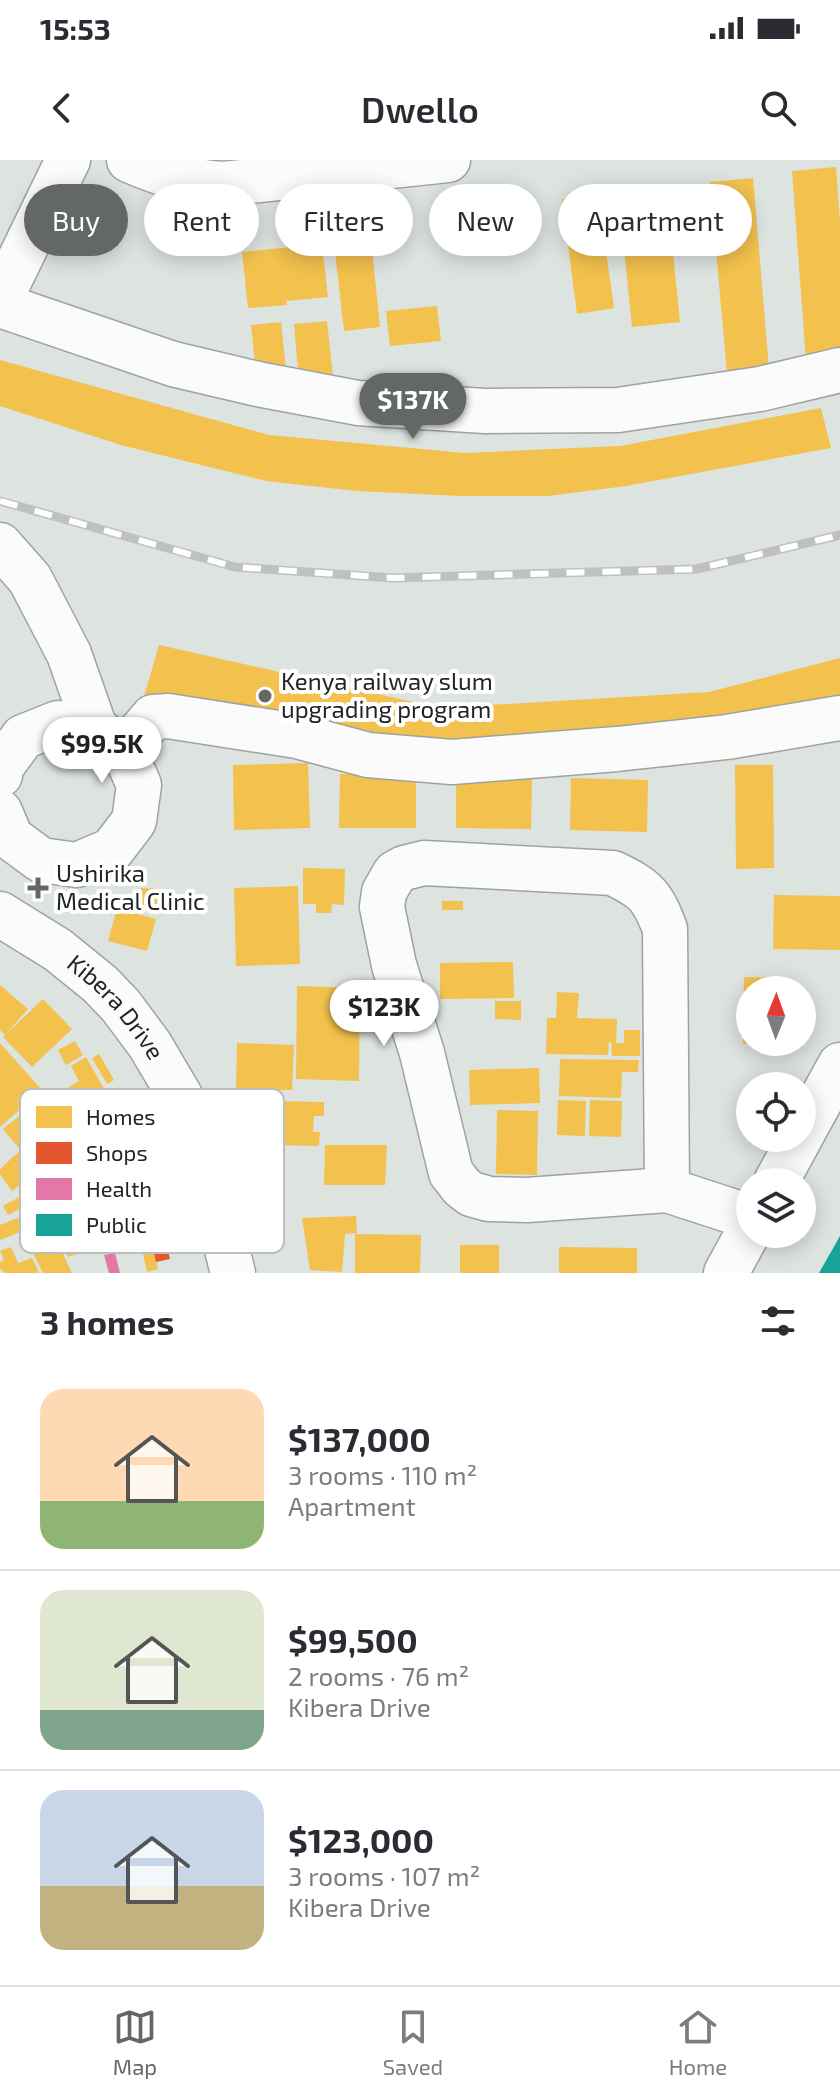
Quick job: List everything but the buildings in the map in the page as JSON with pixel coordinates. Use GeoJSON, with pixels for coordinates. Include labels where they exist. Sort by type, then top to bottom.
{"type":"FeatureCollection","features":[{"type":"Feature","properties":{"kind":"street"},"geometry":{"type":"LineString","coordinates":[[68,160],[0,302],[173,364],[358,403],[485,411],[618,410],[760,389],[840,370]]}},
{"type":"Feature","properties":{"kind":"street"},"geometry":{"type":"LineString","coordinates":[[129,160],[150,170],[189,181],[223,184],[448,160]]}},
{"type":"Feature","properties":{"kind":"street"},"geometry":{"type":"LineString","coordinates":[[0,545],[30,579],[110,740],[139,785],[134,821],[112,850],[77,865],[41,860],[11,838],[0,812]]}},
{"type":"Feature","properties":{"kind":"street"},"geometry":{"type":"LineString","coordinates":[[0,775],[1,767],[23,737],[58,723],[110,740],[153,717],[168,716],[297,736],[368,755],[452,762],[712,739],[840,718]]}},
{"type":"Feature","properties":{"kind":"street"},"geometry":{"type":"LineString","coordinates":[[3,915],[41,860]]}},
{"type":"Feature","properties":{"kind":"street"},"geometry":{"type":"LineString","coordinates":[[667,1190],[665,929],[647,893],[613,873],[424,863],[395,873],[384,892],[382,907],[394,965],[422,1053],[451,1173],[462,1187],[471,1194],[489,1199],[527,1200],[667,1190],[736,1212]]}},
{"type":"Feature","properties":{"kind":"street","name":"Kibera Drive"},"geometry":{"type":"LineString","coordinates":[[3,915],[58,950],[100,984],[150,1045],[176,1089]]}},
{"type":"Feature","properties":{"kind":"street"},"geometry":{"type":"LineString","coordinates":[[816,1109],[840,1065]]}},
{"type":"Feature","properties":{"kind":"street"},"geometry":{"type":"LineString","coordinates":[[726,1273],[740,1248]]}},
{"type":"Feature","properties":{"kind":"street","name":"Kibera Drive"},"geometry":{"type":"LineString","coordinates":[[228,1253],[233,1273]]}},
{"type":"Feature","properties":{"kind":"railway"},"geometry":{"type":"LineString","coordinates":[[0,501],[235,567],[393,578],[697,569],[840,535]]}},
{"type":"Feature","properties":{"kind":"place","name":"Kenya railway slum upgrading program"},"geometry":{"type":"Point","coordinates":[265,696]}},
{"type":"Feature","properties":{"kind":"place","name":"Ushirika Medical Clinic"},"geometry":{"type":"Point","coordinates":[38,888]}}]}
